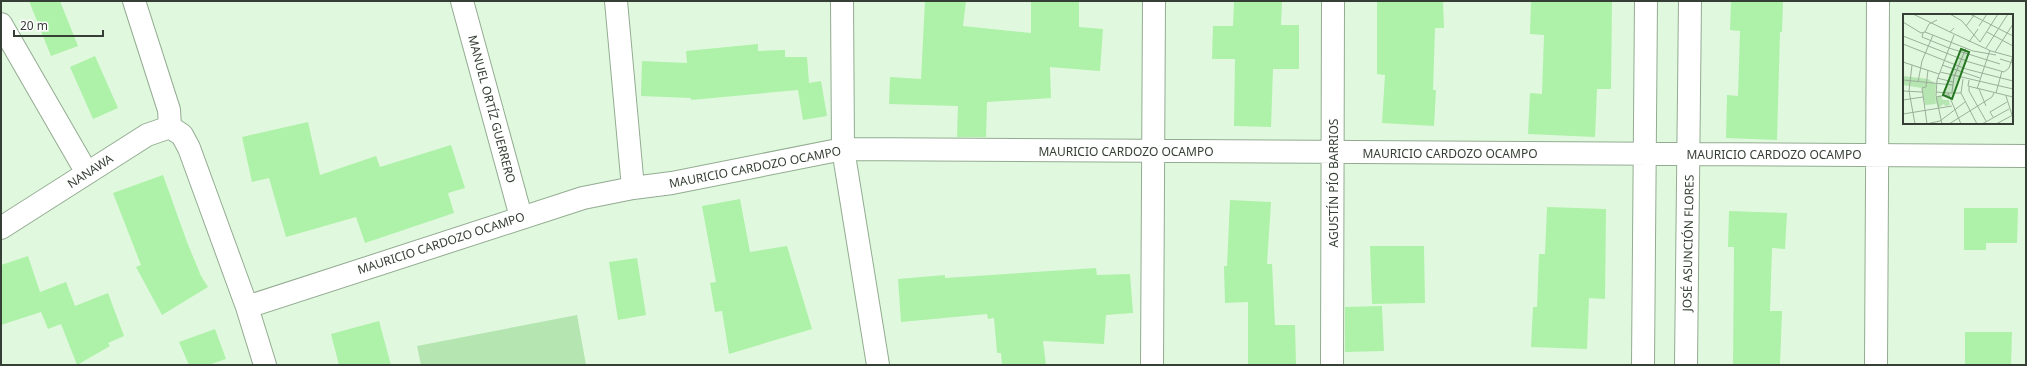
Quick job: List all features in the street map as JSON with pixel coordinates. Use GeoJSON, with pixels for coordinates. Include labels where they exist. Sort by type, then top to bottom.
{"type":"FeatureCollection","features":[{"type":"Feature","properties":{"kind":"street"},"geometry":{"type":"LineString","coordinates":[[134,1],[176,131],[189,148],[247,307],[265,365]]}},
{"type":"Feature","properties":{"kind":"street","name":"MANUEL ORTÍZ GUERRERO"},"geometry":{"type":"LineString","coordinates":[[462,1],[521,217]]}},
{"type":"Feature","properties":{"kind":"street"},"geometry":{"type":"LineString","coordinates":[[616,1],[633,188]]}},
{"type":"Feature","properties":{"kind":"street"},"geometry":{"type":"LineString","coordinates":[[842,1],[843,149],[878,365]]}},
{"type":"Feature","properties":{"kind":"street"},"geometry":{"type":"LineString","coordinates":[[1152,365],[1154,1]]}},
{"type":"Feature","properties":{"kind":"street","name":"AGUSTÍN PÍO BARRIOS"},"geometry":{"type":"LineString","coordinates":[[1332,365],[1333,1]]}},
{"type":"Feature","properties":{"kind":"street"},"geometry":{"type":"LineString","coordinates":[[1643,365],[1646,1]]}},
{"type":"Feature","properties":{"kind":"street","name":"JOSÉ ASUNCIÓN FLORES"},"geometry":{"type":"LineString","coordinates":[[1686,365],[1690,1]]}},
{"type":"Feature","properties":{"kind":"street"},"geometry":{"type":"LineString","coordinates":[[1876,365],[1878,1]]}},
{"type":"Feature","properties":{"kind":"street"},"geometry":{"type":"LineString","coordinates":[[1,24],[87,173]]}},
{"type":"Feature","properties":{"kind":"street","name":"NANAWA"},"geometry":{"type":"LineString","coordinates":[[1,228],[147,135],[176,131]]}},
{"type":"Feature","properties":{"kind":"street","name":"MAURICIO CARDOZO OCAMPO"},"geometry":{"type":"LineString","coordinates":[[247,307],[583,198],[633,188],[672,184],[843,149],[2026,156]]}},
{"type":"Feature","properties":{"kind":"green space"},"geometry":{"type":"Polygon","coordinates":[[[577,315],[586,365],[421,365],[417,346],[577,315]]]}},
{"type":"Feature","properties":{"kind":"building"},"geometry":{"type":"Polygon","coordinates":[[[29,1],[60,1],[78,46],[51,56],[29,1]]]}},
{"type":"Feature","properties":{"kind":"building"},"geometry":{"type":"Polygon","coordinates":[[[925,1],[966,1],[963,26],[1031,33],[1031,1],[1079,1],[1079,27],[1103,29],[1100,71],[1050,67],[1051,98],[987,102],[986,137],[957,137],[958,106],[889,104],[890,77],[921,79],[925,1]]]}},
{"type":"Feature","properties":{"kind":"building"},"geometry":{"type":"Polygon","coordinates":[[[1234,1],[1282,1],[1281,25],[1299,25],[1299,69],[1273,69],[1271,127],[1234,126],[1235,59],[1212,59],[1213,26],[1233,26],[1234,1]]]}},
{"type":"Feature","properties":{"kind":"building"},"geometry":{"type":"Polygon","coordinates":[[[1377,1],[1443,1],[1444,28],[1435,28],[1433,90],[1436,90],[1434,126],[1382,123],[1385,75],[1377,74],[1377,1]]]}},
{"type":"Feature","properties":{"kind":"building"},"geometry":{"type":"Polygon","coordinates":[[[1531,1],[1612,1],[1611,89],[1597,89],[1595,137],[1528,134],[1530,93],[1542,94],[1544,35],[1530,34],[1531,1]]]}},
{"type":"Feature","properties":{"kind":"building"},"geometry":{"type":"Polygon","coordinates":[[[1731,1],[1783,1],[1782,32],[1780,32],[1777,140],[1726,138],[1727,95],[1738,96],[1740,31],[1730,30],[1731,1]]]}},
{"type":"Feature","properties":{"kind":"building"},"geometry":{"type":"Polygon","coordinates":[[[758,44],[758,51],[785,50],[785,57],[807,57],[809,83],[821,81],[827,116],[803,120],[798,90],[691,100],[691,98],[641,96],[642,61],[687,63],[686,51],[758,44]]]}},
{"type":"Feature","properties":{"kind":"building"},"geometry":{"type":"Polygon","coordinates":[[[95,56],[118,108],[93,119],[70,67],[95,56]]]}},
{"type":"Feature","properties":{"kind":"building"},"geometry":{"type":"Polygon","coordinates":[[[308,122],[320,175],[376,156],[380,167],[451,145],[465,188],[448,193],[454,213],[365,243],[356,217],[286,237],[269,178],[252,182],[242,137],[308,122]]]}},
{"type":"Feature","properties":{"kind":"building"},"geometry":{"type":"Polygon","coordinates":[[[163,175],[187,242],[201,276],[208,287],[162,315],[136,267],[141,265],[113,193],[163,175]]]}},
{"type":"Feature","properties":{"kind":"building"},"geometry":{"type":"Polygon","coordinates":[[[740,199],[750,252],[787,246],[812,329],[729,354],[722,311],[715,312],[710,283],[716,282],[702,206],[740,199]]]}},
{"type":"Feature","properties":{"kind":"building"},"geometry":{"type":"Polygon","coordinates":[[[1230,200],[1271,202],[1267,264],[1272,264],[1275,325],[1295,325],[1296,364],[1248,364],[1248,302],[1225,303],[1224,266],[1227,266],[1230,200]]]}},
{"type":"Feature","properties":{"kind":"building"},"geometry":{"type":"Polygon","coordinates":[[[1547,207],[1606,209],[1605,299],[1589,298],[1587,349],[1531,347],[1533,307],[1537,307],[1539,254],[1545,254],[1547,207]]]}},
{"type":"Feature","properties":{"kind":"building"},"geometry":{"type":"Polygon","coordinates":[[[1964,208],[2018,208],[2017,243],[1986,243],[1986,250],[1964,250],[1964,208]]]}},
{"type":"Feature","properties":{"kind":"building"},"geometry":{"type":"Polygon","coordinates":[[[1729,211],[1787,213],[1785,249],[1772,248],[1770,311],[1782,311],[1780,365],[1733,365],[1734,247],[1728,247],[1729,211]]]}},
{"type":"Feature","properties":{"kind":"building"},"geometry":{"type":"Polygon","coordinates":[[[1370,246],[1424,246],[1425,303],[1372,304],[1370,246]]]}},
{"type":"Feature","properties":{"kind":"building"},"geometry":{"type":"Polygon","coordinates":[[[28,256],[40,292],[66,282],[75,306],[108,293],[124,336],[108,343],[110,346],[77,365],[61,324],[48,329],[41,312],[1,325],[1,265],[28,256]]]}},
{"type":"Feature","properties":{"kind":"building"},"geometry":{"type":"Polygon","coordinates":[[[637,258],[646,315],[618,320],[609,262],[637,258]]]}},
{"type":"Feature","properties":{"kind":"building"},"geometry":{"type":"Polygon","coordinates":[[[1096,268],[1097,275],[1130,274],[1133,313],[1106,315],[1104,344],[1043,341],[1046,365],[1002,365],[1001,353],[997,353],[994,318],[988,319],[987,314],[901,322],[898,279],[945,275],[945,278],[1096,268]]]}},
{"type":"Feature","properties":{"kind":"building"},"geometry":{"type":"Polygon","coordinates":[[[1382,306],[1384,351],[1345,352],[1345,307],[1382,306]]]}},
{"type":"Feature","properties":{"kind":"building"},"geometry":{"type":"Polygon","coordinates":[[[379,321],[391,365],[339,365],[331,334],[379,321]]]}},
{"type":"Feature","properties":{"kind":"building"},"geometry":{"type":"Polygon","coordinates":[[[215,329],[226,359],[208,365],[189,365],[179,342],[215,329]]]}},
{"type":"Feature","properties":{"kind":"building"},"geometry":{"type":"Polygon","coordinates":[[[1965,332],[2012,332],[2011,365],[1965,364],[1965,332]]]}}]}
